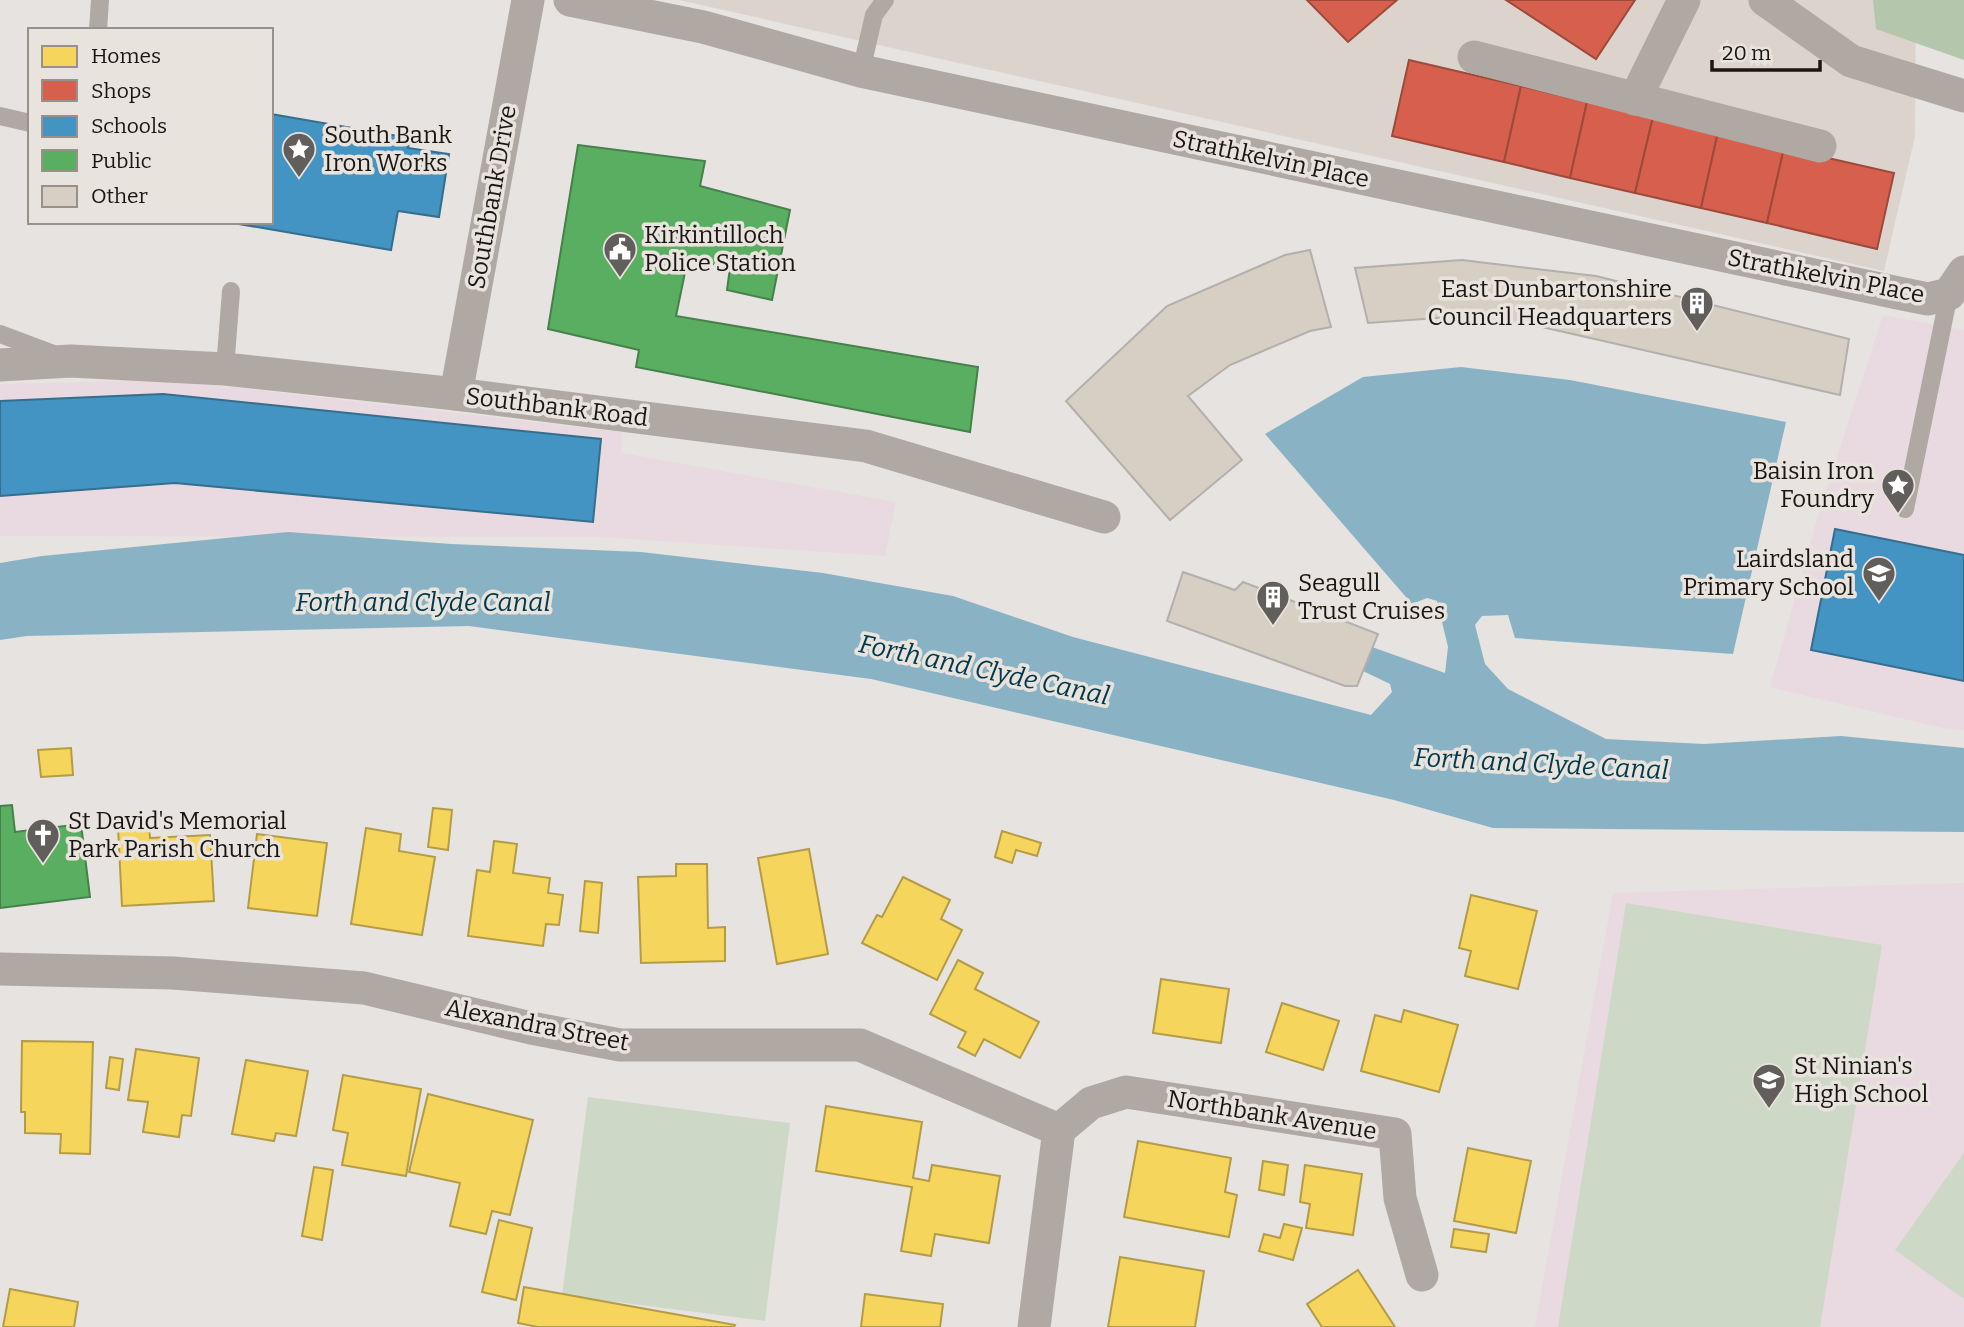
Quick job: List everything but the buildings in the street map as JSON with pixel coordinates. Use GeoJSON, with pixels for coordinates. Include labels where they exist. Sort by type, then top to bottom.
{"type":"FeatureCollection","features":[{"type":"Feature","properties":{"kind":"street","name":"Southbank Drive"},"geometry":{"type":"LineString","coordinates":[[456,394],[528,0]]}},
{"type":"Feature","properties":{"kind":"street","name":"Strathkelvin Place"},"geometry":{"type":"LineString","coordinates":[[569,0],[703,27],[861,71],[1898,293],[1928,299],[1956,283]]}},
{"type":"Feature","properties":{"kind":"street"},"geometry":{"type":"LineString","coordinates":[[1635,99],[1684,0]]}},
{"type":"Feature","properties":{"kind":"street"},"geometry":{"type":"LineString","coordinates":[[1765,0],[1851,61],[1964,96]]}},
{"type":"Feature","properties":{"kind":"street"},"geometry":{"type":"LineString","coordinates":[[1474,57],[1821,146]]}},
{"type":"Feature","properties":{"kind":"street","name":"Southbank Road"},"geometry":{"type":"LineString","coordinates":[[0,365],[71,361],[226,369],[456,394],[866,446],[1104,517]]}},
{"type":"Feature","properties":{"kind":"street","name":"Alexandra Street"},"geometry":{"type":"LineString","coordinates":[[0,969],[173,973],[365,988],[531,1028],[620,1045],[860,1045],[1059,1130]]}},
{"type":"Feature","properties":{"kind":"street","name":"Northbank Avenue"},"geometry":{"type":"LineString","coordinates":[[1059,1130],[1091,1103],[1126,1092],[1395,1135],[1400,1198],[1422,1275]]}},
{"type":"Feature","properties":{"kind":"street"},"geometry":{"type":"LineString","coordinates":[[1034,1327],[1059,1130]]}},
{"type":"Feature","properties":{"kind":"lane"},"geometry":{"type":"LineString","coordinates":[[98,28],[100,0]]}},
{"type":"Feature","properties":{"kind":"lane"},"geometry":{"type":"LineString","coordinates":[[861,71],[874,15],[885,0]]}},
{"type":"Feature","properties":{"kind":"lane"},"geometry":{"type":"LineString","coordinates":[[0,116],[28,123]]}},
{"type":"Feature","properties":{"kind":"lane"},"geometry":{"type":"LineString","coordinates":[[1905,509],[1956,283]]}},
{"type":"Feature","properties":{"kind":"lane"},"geometry":{"type":"LineString","coordinates":[[226,369],[231,291]]}},
{"type":"Feature","properties":{"kind":"lane"},"geometry":{"type":"LineString","coordinates":[[0,334],[71,361]]}},
{"type":"Feature","properties":{"kind":"shaded area"},"geometry":{"type":"Polygon","coordinates":[[[679,0],[1916,0],[1915,136],[1884,271],[679,0]]]}},
{"type":"Feature","properties":{"kind":"shaded area","name":"Lairdsland Primary School"},"geometry":{"type":"Polygon","coordinates":[[[1883,315],[1964,330],[1964,730],[1947,729],[1770,687],[1817,519],[1883,315]]]}},
{"type":"Feature","properties":{"kind":"shaded area"},"geometry":{"type":"Polygon","coordinates":[[[170,380],[621,432],[622,453],[896,502],[885,556],[600,537],[0,536],[0,384],[170,380]]]}},
{"type":"Feature","properties":{"kind":"shaded area","name":"St Ninian's High School"},"geometry":{"type":"Polygon","coordinates":[[[1964,883],[1964,1327],[1535,1327],[1613,893],[1964,883]]]}},
{"type":"Feature","properties":{"kind":"green space"},"geometry":{"type":"Polygon","coordinates":[[[1873,0],[1964,0],[1964,60],[1876,29],[1873,0]]]}},
{"type":"Feature","properties":{"kind":"green space","name":"St Ninian's High School"},"geometry":{"type":"Polygon","coordinates":[[[1626,903],[1882,945],[1820,1327],[1558,1327],[1626,903]]]}},
{"type":"Feature","properties":{"kind":"green space"},"geometry":{"type":"Polygon","coordinates":[[[588,1097],[790,1123],[765,1321],[562,1295],[588,1097]]]}},
{"type":"Feature","properties":{"kind":"green space"},"geometry":{"type":"Polygon","coordinates":[[[1964,1153],[1964,1299],[1895,1250],[1964,1153]]]}},
{"type":"Feature","properties":{"kind":"water","name":"Forth and Clyde Canal"},"geometry":{"type":"Polygon","coordinates":[[[1461,367],[1570,380],[1786,422],[1733,654],[1515,638],[1508,615],[1482,616],[1475,625],[1485,664],[1508,689],[1606,739],[1704,744],[1841,736],[1964,748],[1964,832],[1493,828],[1394,800],[871,679],[469,626],[27,636],[0,640],[0,563],[42,556],[288,532],[451,544],[641,552],[823,573],[953,596],[1073,637],[1371,715],[1392,692],[1390,684],[1363,671],[1372,647],[1445,673],[1448,647],[1437,601],[1427,598],[1412,604],[1265,434],[1363,377],[1461,367]]]}},
{"type":"Feature","properties":{"kind":"place","name":"South Bank Iron Works"},"geometry":{"type":"Point","coordinates":[299,179]}},
{"type":"Feature","properties":{"kind":"place","name":"Kirkintilloch Police Station"},"geometry":{"type":"Point","coordinates":[620,279]}},
{"type":"Feature","properties":{"kind":"place","name":"East Dunbartonshire Council Headquarters"},"geometry":{"type":"Point","coordinates":[1697,333]}},
{"type":"Feature","properties":{"kind":"place","name":"Baisin Iron Foundry"},"geometry":{"type":"Point","coordinates":[1898,515]}},
{"type":"Feature","properties":{"kind":"place","name":"Lairdsland Primary School"},"geometry":{"type":"Point","coordinates":[1879,603]}},
{"type":"Feature","properties":{"kind":"place","name":"Seagull Trust Cruises"},"geometry":{"type":"Point","coordinates":[1273,627]}},
{"type":"Feature","properties":{"kind":"place","name":"St David's Memorial Park Parish Church"},"geometry":{"type":"Point","coordinates":[43,865]}},
{"type":"Feature","properties":{"kind":"place","name":"St Ninian's High School"},"geometry":{"type":"Point","coordinates":[1769,1110]}}]}
